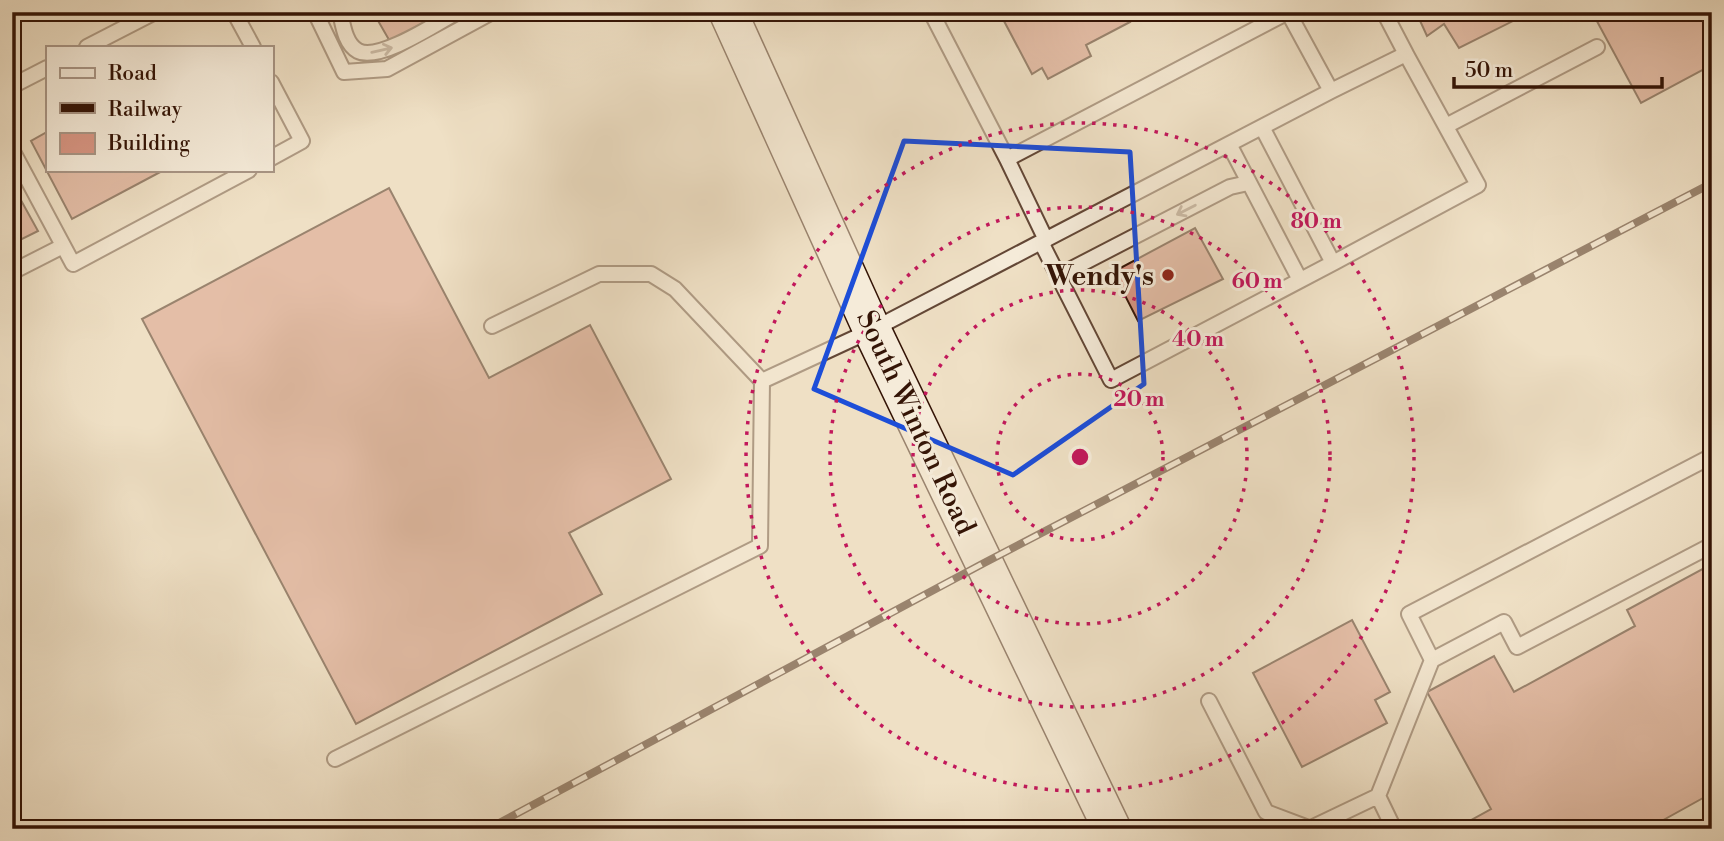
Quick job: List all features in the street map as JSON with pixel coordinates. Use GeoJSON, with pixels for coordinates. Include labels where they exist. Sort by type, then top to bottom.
{"type":"FeatureCollection","features":[{"type":"Feature","properties":{"kind":"main road","name":"South Winton Road"},"geometry":{"type":"LineString","coordinates":[[728,12],[872,330],[1112,829]]}},
{"type":"Feature","properties":{"kind":"lane"},"geometry":{"type":"LineString","coordinates":[[89,46],[155,12]]}},
{"type":"Feature","properties":{"kind":"lane"},"geometry":{"type":"LineString","coordinates":[[234,12],[252,46]]}},
{"type":"Feature","properties":{"kind":"lane"},"geometry":{"type":"LineString","coordinates":[[316,12],[344,72],[387,69],[492,12]]}},
{"type":"Feature","properties":{"kind":"lane"},"geometry":{"type":"LineString","coordinates":[[340,12],[347,38],[356,50],[363,52],[394,47],[457,12]]}},
{"type":"Feature","properties":{"kind":"lane"},"geometry":{"type":"LineString","coordinates":[[931,12],[1007,159],[1058,276],[1111,380],[1478,185],[1384,12]]}},
{"type":"Feature","properties":{"kind":"lane"},"geometry":{"type":"LineString","coordinates":[[1007,159],[1288,12],[1331,91]]}},
{"type":"Feature","properties":{"kind":"lane"},"geometry":{"type":"LineString","coordinates":[[1446,127],[1597,47]]}},
{"type":"Feature","properties":{"kind":"lane"},"geometry":{"type":"LineString","coordinates":[[762,382],[872,330],[1406,54]]}},
{"type":"Feature","properties":{"kind":"lane"},"geometry":{"type":"LineString","coordinates":[[12,86],[46,69]]}},
{"type":"Feature","properties":{"kind":"lane"},"geometry":{"type":"LineString","coordinates":[[273,86],[302,141],[273,157]]}},
{"type":"Feature","properties":{"kind":"lane"},"geometry":{"type":"LineString","coordinates":[[1262,127],[1333,262]]}},
{"type":"Feature","properties":{"kind":"lane"},"geometry":{"type":"LineString","coordinates":[[1229,144],[1300,280]]}},
{"type":"Feature","properties":{"kind":"lane"},"geometry":{"type":"LineString","coordinates":[[12,150],[73,264],[245,172]]}},
{"type":"Feature","properties":{"kind":"lane"},"geometry":{"type":"LineString","coordinates":[[1058,276],[1230,187],[1248,183]]}},
{"type":"Feature","properties":{"kind":"lane"},"geometry":{"type":"LineString","coordinates":[[12,272],[63,246]]}},
{"type":"Feature","properties":{"kind":"lane"},"geometry":{"type":"LineString","coordinates":[[335,759],[760,546],[762,382],[676,289],[651,274],[599,274],[492,326]]}},
{"type":"Feature","properties":{"kind":"lane"},"geometry":{"type":"LineString","coordinates":[[1432,660],[1409,614],[1712,456]]}},
{"type":"Feature","properties":{"kind":"lane"},"geometry":{"type":"LineString","coordinates":[[1209,701],[1266,812],[1311,828],[1378,796],[1432,660],[1504,622],[1517,647],[1712,545]]}},
{"type":"Feature","properties":{"kind":"lane"},"geometry":{"type":"LineString","coordinates":[[1378,796],[1394,829]]}},
{"type":"Feature","properties":{"kind":"highlighted area"},"geometry":{"type":"Polygon","coordinates":[[[904,141],[1130,152],[1144,384],[1013,475],[814,389],[904,141]]]}},
{"type":"Feature","properties":{"kind":"building"},"geometry":{"type":"Polygon","coordinates":[[[373,12],[451,12],[392,45],[373,12]]]}},
{"type":"Feature","properties":{"kind":"building"},"geometry":{"type":"Polygon","coordinates":[[[1007,12],[1124,12],[1130,22],[1086,45],[1091,56],[1048,79],[1042,68],[1032,74],[1004,21],[1010,17],[1007,12]]]}},
{"type":"Feature","properties":{"kind":"building"},"geometry":{"type":"Polygon","coordinates":[[[1416,12],[1531,12],[1459,48],[1444,24],[1427,36],[1416,12]]]}},
{"type":"Feature","properties":{"kind":"building"},"geometry":{"type":"Polygon","coordinates":[[[1592,12],[1712,12],[1712,65],[1641,103],[1592,12]]]}},
{"type":"Feature","properties":{"kind":"building"},"geometry":{"type":"Polygon","coordinates":[[[46,133],[46,170],[31,141],[46,133]]]}},
{"type":"Feature","properties":{"kind":"building"},"geometry":{"type":"Polygon","coordinates":[[[47,172],[160,172],[72,219],[47,172]]]}},
{"type":"Feature","properties":{"kind":"building"},"geometry":{"type":"Polygon","coordinates":[[[12,184],[38,231],[12,244],[12,184]]]}},
{"type":"Feature","properties":{"kind":"building"},"geometry":{"type":"Polygon","coordinates":[[[389,188],[489,378],[590,325],[671,479],[569,533],[602,594],[356,724],[142,319],[389,188]]]}},
{"type":"Feature","properties":{"kind":"building","name":"Wendy's"},"geometry":{"type":"Polygon","coordinates":[[[1195,228],[1223,279],[1138,321],[1113,272],[1195,228]]]}},
{"type":"Feature","properties":{"kind":"building"},"geometry":{"type":"Polygon","coordinates":[[[1708,566],[1712,572],[1712,793],[1647,829],[1455,829],[1491,809],[1427,692],[1494,656],[1514,692],[1635,626],[1627,610],[1708,566]]]}},
{"type":"Feature","properties":{"kind":"building"},"geometry":{"type":"Polygon","coordinates":[[[1352,620],[1390,692],[1375,700],[1387,723],[1302,767],[1253,673],[1352,620]]]}},
{"type":"Feature","properties":{"kind":"railway"},"geometry":{"type":"LineString","coordinates":[[488,829],[984,563],[1712,183]]}},
{"type":"Feature","properties":{"kind":"place","name":"Wendy's"},"geometry":{"type":"Point","coordinates":[1168,275]}}]}
